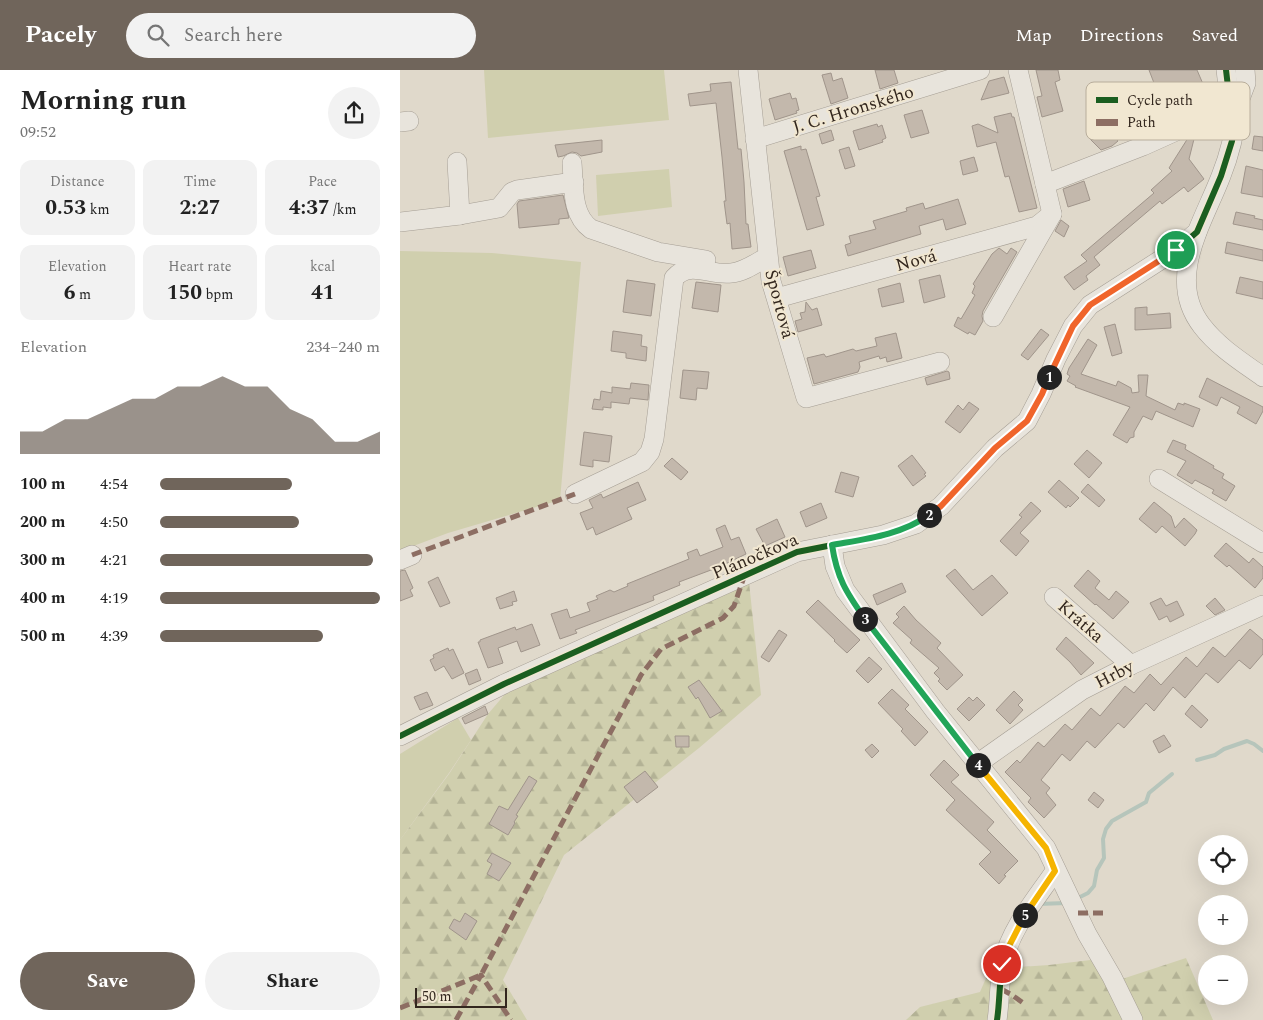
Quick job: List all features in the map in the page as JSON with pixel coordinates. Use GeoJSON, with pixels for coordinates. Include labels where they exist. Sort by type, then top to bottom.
{"type":"FeatureCollection","features":[{"type":"Feature","properties":{"kind":"street","name":"Športová"},"geometry":{"type":"LineString","coordinates":[[748,70],[755,139],[760,261],[771,281],[777,298],[806,398],[940,362]]}},
{"type":"Feature","properties":{"kind":"street","name":"J. C. Hronského"},"geometry":{"type":"LineString","coordinates":[[755,139],[980,70]]}},
{"type":"Feature","properties":{"kind":"street"},"geometry":{"type":"LineString","coordinates":[[993,317],[1052,214],[1018,70]]}},
{"type":"Feature","properties":{"kind":"street"},"geometry":{"type":"LineString","coordinates":[[1045,184],[1156,140]]}},
{"type":"Feature","properties":{"kind":"street"},"geometry":{"type":"LineString","coordinates":[[1232,140],[1226,163],[1188,258],[1186,283],[1191,308],[1201,326],[1217,343],[1263,377]]}},
{"type":"Feature","properties":{"kind":"street"},"geometry":{"type":"LineString","coordinates":[[457,162],[460,215]]}},
{"type":"Feature","properties":{"kind":"street"},"geometry":{"type":"LineString","coordinates":[[572,163],[576,206],[579,217],[591,229],[658,252],[684,257],[760,261]]}},
{"type":"Feature","properties":{"kind":"street"},"geometry":{"type":"LineString","coordinates":[[400,222],[499,208],[512,192],[517,190],[574,182]]}},
{"type":"Feature","properties":{"kind":"street","name":"Nová"},"geometry":{"type":"LineString","coordinates":[[777,298],[1037,226],[1052,214]]}},
{"type":"Feature","properties":{"kind":"street","name":"Plánočkova"},"geometry":{"type":"LineString","coordinates":[[400,736],[504,684],[797,552],[883,535],[916,524],[941,506],[995,448],[1027,421],[1042,394],[1056,359],[1073,326],[1090,305],[1176,250],[1198,232]]}},
{"type":"Feature","properties":{"kind":"street"},"geometry":{"type":"LineString","coordinates":[[575,494],[642,462],[650,452],[654,439],[674,278],[681,271],[690,269],[730,274],[760,261]]}},
{"type":"Feature","properties":{"kind":"street"},"geometry":{"type":"LineString","coordinates":[[1159,479],[1263,543]]}},
{"type":"Feature","properties":{"kind":"street"},"geometry":{"type":"LineString","coordinates":[[832,545],[835,566],[845,590],[977,764],[1046,848],[1055,871],[1133,1020]]}},
{"type":"Feature","properties":{"kind":"street","name":"Krátka"},"geometry":{"type":"LineString","coordinates":[[1054,597],[1131,665]]}},
{"type":"Feature","properties":{"kind":"street","name":"Hrby"},"geometry":{"type":"LineString","coordinates":[[977,764],[1082,690],[1131,665],[1263,606]]}},
{"type":"Feature","properties":{"kind":"street"},"geometry":{"type":"LineString","coordinates":[[997,1020],[1002,964],[1008,948],[1030,908],[1055,871]]}},
{"type":"Feature","properties":{"kind":"green space"},"geometry":{"type":"Polygon","coordinates":[[[484,70],[664,70],[669,120],[488,138],[484,70]]]}},
{"type":"Feature","properties":{"kind":"green space"},"geometry":{"type":"Polygon","coordinates":[[[669,169],[672,207],[598,216],[596,175],[669,169]]]}},
{"type":"Feature","properties":{"kind":"green space"},"geometry":{"type":"Polygon","coordinates":[[[400,251],[492,253],[581,262],[560,500],[448,533],[400,551],[400,251]]]}},
{"type":"Feature","properties":{"kind":"green space"},"geometry":{"type":"Polygon","coordinates":[[[749,582],[761,695],[699,748],[564,855],[503,980],[527,1020],[400,1020],[400,840],[449,774],[488,714],[511,687],[749,582]]]}},
{"type":"Feature","properties":{"kind":"green space"},"geometry":{"type":"Polygon","coordinates":[[[458,718],[471,740],[400,840],[400,754],[458,718]]]}},
{"type":"Feature","properties":{"kind":"green space"},"geometry":{"type":"Polygon","coordinates":[[[1107,958],[1122,979],[1186,958],[1198,986],[1198,1005],[1206,1005],[1213,1020],[906,1020],[920,1007],[980,992],[990,969],[1049,965],[1107,958]]]}},
{"type":"Feature","properties":{"kind":"building"},"geometry":{"type":"Polygon","coordinates":[[[875,70],[894,70],[898,83],[880,89],[875,70]]]}},
{"type":"Feature","properties":{"kind":"building"},"geometry":{"type":"Polygon","coordinates":[[[1036,70],[1058,70],[1060,80],[1055,82],[1063,111],[1042,117],[1037,97],[1042,96],[1036,70]]]}},
{"type":"Feature","properties":{"kind":"building"},"geometry":{"type":"Polygon","coordinates":[[[1149,70],[1197,70],[1202,82],[1154,82],[1149,70]]]}},
{"type":"Feature","properties":{"kind":"building"},"geometry":{"type":"Polygon","coordinates":[[[831,73],[833,81],[842,78],[848,98],[831,104],[822,75],[831,73]]]}},
{"type":"Feature","properties":{"kind":"building"},"geometry":{"type":"Polygon","coordinates":[[[1004,77],[1009,93],[981,100],[989,81],[1004,77]]]}},
{"type":"Feature","properties":{"kind":"building"},"geometry":{"type":"Polygon","coordinates":[[[731,82],[738,149],[741,149],[746,224],[748,224],[751,247],[732,249],[730,223],[727,224],[724,201],[726,201],[716,103],[690,106],[688,94],[711,91],[710,84],[731,82]]]}},
{"type":"Feature","properties":{"kind":"building"},"geometry":{"type":"Polygon","coordinates":[[[790,93],[792,99],[796,98],[799,110],[796,111],[797,113],[775,120],[769,99],[790,93]]]}},
{"type":"Feature","properties":{"kind":"building"},"geometry":{"type":"Polygon","coordinates":[[[922,110],[929,133],[911,138],[904,115],[922,110]]]}},
{"type":"Feature","properties":{"kind":"building"},"geometry":{"type":"Polygon","coordinates":[[[1011,113],[1012,117],[1014,117],[1037,208],[1019,212],[1009,176],[1005,177],[996,142],[977,147],[972,126],[978,124],[998,133],[994,117],[1011,113]]]}},
{"type":"Feature","properties":{"kind":"building"},"geometry":{"type":"Polygon","coordinates":[[[877,124],[878,127],[882,125],[886,138],[882,140],[883,142],[859,150],[853,131],[877,124]]]}},
{"type":"Feature","properties":{"kind":"building"},"geometry":{"type":"Polygon","coordinates":[[[831,130],[834,140],[822,144],[819,134],[831,130]]]}},
{"type":"Feature","properties":{"kind":"building"},"geometry":{"type":"Polygon","coordinates":[[[1254,136],[1263,137],[1263,151],[1252,149],[1254,136]]]}},
{"type":"Feature","properties":{"kind":"building"},"geometry":{"type":"Polygon","coordinates":[[[602,140],[602,152],[581,156],[572,152],[558,157],[555,145],[602,140]]]}},
{"type":"Feature","properties":{"kind":"building"},"geometry":{"type":"Polygon","coordinates":[[[1091,140],[1118,141],[1112,146],[1101,150],[1091,140]]]}},
{"type":"Feature","properties":{"kind":"building"},"geometry":{"type":"Polygon","coordinates":[[[1187,140],[1194,140],[1189,159],[1204,179],[1188,192],[1184,187],[1162,204],[1160,201],[1094,257],[1100,265],[1086,276],[1088,280],[1074,290],[1064,277],[1087,261],[1081,255],[1154,193],[1151,190],[1172,171],[1169,168],[1187,140]]]}},
{"type":"Feature","properties":{"kind":"building"},"geometry":{"type":"Polygon","coordinates":[[[801,146],[801,150],[806,149],[820,196],[816,197],[824,225],[807,230],[784,151],[801,146]]]}},
{"type":"Feature","properties":{"kind":"building"},"geometry":{"type":"Polygon","coordinates":[[[849,147],[855,166],[845,169],[839,150],[849,147]]]}},
{"type":"Feature","properties":{"kind":"building"},"geometry":{"type":"Polygon","coordinates":[[[974,157],[978,171],[963,175],[960,161],[974,157]]]}},
{"type":"Feature","properties":{"kind":"building"},"geometry":{"type":"Polygon","coordinates":[[[1246,166],[1263,170],[1263,197],[1241,193],[1246,166]]]}},
{"type":"Feature","properties":{"kind":"building"},"geometry":{"type":"Polygon","coordinates":[[[1084,181],[1090,200],[1068,207],[1063,189],[1084,181]]]}},
{"type":"Feature","properties":{"kind":"building"},"geometry":{"type":"Polygon","coordinates":[[[563,195],[569,218],[559,219],[559,224],[519,228],[517,204],[519,201],[563,195]]]}},
{"type":"Feature","properties":{"kind":"building"},"geometry":{"type":"Polygon","coordinates":[[[958,199],[966,224],[946,230],[943,219],[919,226],[921,234],[848,256],[845,245],[851,243],[849,236],[876,229],[873,221],[907,211],[906,208],[923,203],[925,209],[958,199]]]}},
{"type":"Feature","properties":{"kind":"building"},"geometry":{"type":"Polygon","coordinates":[[[1236,212],[1255,216],[1254,218],[1263,220],[1263,230],[1233,224],[1236,212]]]}},
{"type":"Feature","properties":{"kind":"building"},"geometry":{"type":"Polygon","coordinates":[[[1061,220],[1069,226],[1064,237],[1055,231],[1061,220]]]}},
{"type":"Feature","properties":{"kind":"building"},"geometry":{"type":"Polygon","coordinates":[[[1227,242],[1263,250],[1263,261],[1225,253],[1227,242]]]}},
{"type":"Feature","properties":{"kind":"building"},"geometry":{"type":"Polygon","coordinates":[[[999,248],[1007,254],[1011,248],[1017,252],[983,311],[983,321],[975,335],[969,332],[968,334],[954,326],[958,317],[961,319],[975,295],[972,293],[975,286],[973,284],[992,254],[999,248]]]}},
{"type":"Feature","properties":{"kind":"building"},"geometry":{"type":"Polygon","coordinates":[[[811,250],[816,268],[788,276],[783,257],[811,250]]]}},
{"type":"Feature","properties":{"kind":"building"},"geometry":{"type":"Polygon","coordinates":[[[940,275],[945,297],[924,303],[919,280],[940,275]]]}},
{"type":"Feature","properties":{"kind":"building"},"geometry":{"type":"Polygon","coordinates":[[[1240,277],[1263,282],[1263,299],[1236,293],[1240,277]]]}},
{"type":"Feature","properties":{"kind":"building"},"geometry":{"type":"Polygon","coordinates":[[[627,280],[655,284],[651,316],[623,312],[627,280]]]}},
{"type":"Feature","properties":{"kind":"building"},"geometry":{"type":"Polygon","coordinates":[[[696,282],[721,285],[718,312],[692,308],[696,282]]]}},
{"type":"Feature","properties":{"kind":"building"},"geometry":{"type":"Polygon","coordinates":[[[900,283],[904,302],[882,307],[878,289],[900,283]]]}},
{"type":"Feature","properties":{"kind":"building"},"geometry":{"type":"Polygon","coordinates":[[[806,302],[812,310],[817,308],[822,325],[798,332],[795,321],[802,319],[800,313],[805,312],[806,302]]]}},
{"type":"Feature","properties":{"kind":"building"},"geometry":{"type":"Polygon","coordinates":[[[1147,307],[1147,315],[1170,313],[1171,328],[1135,330],[1135,308],[1147,307]]]}},
{"type":"Feature","properties":{"kind":"building"},"geometry":{"type":"Polygon","coordinates":[[[1115,324],[1122,353],[1112,356],[1104,327],[1115,324]]]}},
{"type":"Feature","properties":{"kind":"building"},"geometry":{"type":"Polygon","coordinates":[[[1041,329],[1049,335],[1028,360],[1021,355],[1041,329]]]}},
{"type":"Feature","properties":{"kind":"building"},"geometry":{"type":"Polygon","coordinates":[[[613,331],[642,335],[641,346],[647,347],[646,361],[626,358],[626,353],[611,351],[613,331]]]}},
{"type":"Feature","properties":{"kind":"building"},"geometry":{"type":"Polygon","coordinates":[[[896,333],[902,358],[887,362],[886,357],[880,359],[879,356],[859,362],[858,372],[814,384],[807,358],[824,354],[826,357],[853,349],[856,351],[877,346],[875,338],[896,333]]]}},
{"type":"Feature","properties":{"kind":"building"},"geometry":{"type":"Polygon","coordinates":[[[1088,339],[1097,345],[1081,374],[1116,386],[1118,381],[1131,388],[1132,393],[1139,392],[1138,375],[1148,375],[1146,396],[1175,410],[1178,403],[1184,405],[1184,403],[1200,409],[1193,427],[1156,411],[1152,420],[1143,416],[1134,432],[1134,437],[1130,438],[1127,443],[1113,435],[1130,407],[1075,387],[1067,381],[1070,376],[1067,374],[1069,368],[1088,339]]]}},
{"type":"Feature","properties":{"kind":"building"},"geometry":{"type":"Polygon","coordinates":[[[683,370],[709,372],[707,389],[697,388],[696,400],[680,398],[683,370]]]}},
{"type":"Feature","properties":{"kind":"building"},"geometry":{"type":"Polygon","coordinates":[[[949,372],[950,379],[927,385],[925,378],[949,372]]]}},
{"type":"Feature","properties":{"kind":"building"},"geometry":{"type":"Polygon","coordinates":[[[1207,378],[1263,407],[1263,411],[1256,424],[1237,413],[1240,407],[1221,397],[1217,406],[1199,397],[1207,378]]]}},
{"type":"Feature","properties":{"kind":"building"},"geometry":{"type":"Polygon","coordinates":[[[631,383],[649,385],[648,400],[630,398],[629,404],[611,402],[611,408],[603,407],[603,410],[592,409],[594,399],[600,400],[601,391],[612,393],[612,387],[630,389],[631,383]]]}},
{"type":"Feature","properties":{"kind":"building"},"geometry":{"type":"Polygon","coordinates":[[[969,402],[979,409],[960,433],[945,422],[958,405],[963,410],[969,402]]]}},
{"type":"Feature","properties":{"kind":"building"},"geometry":{"type":"Polygon","coordinates":[[[584,432],[612,436],[609,462],[593,460],[593,467],[580,465],[584,432]]]}},
{"type":"Feature","properties":{"kind":"building"},"geometry":{"type":"Polygon","coordinates":[[[1173,440],[1186,445],[1185,449],[1214,466],[1213,468],[1224,474],[1222,478],[1235,486],[1226,501],[1212,493],[1214,490],[1195,480],[1192,484],[1177,475],[1186,461],[1167,452],[1173,440]]]}},
{"type":"Feature","properties":{"kind":"building"},"geometry":{"type":"Polygon","coordinates":[[[1087,450],[1102,463],[1089,478],[1074,464],[1087,450]]]}},
{"type":"Feature","properties":{"kind":"building"},"geometry":{"type":"Polygon","coordinates":[[[912,455],[926,473],[924,474],[926,476],[913,486],[898,466],[912,455]]]}},
{"type":"Feature","properties":{"kind":"building"},"geometry":{"type":"Polygon","coordinates":[[[672,458],[688,472],[681,480],[664,466],[672,458]]]}},
{"type":"Feature","properties":{"kind":"building"},"geometry":{"type":"Polygon","coordinates":[[[841,472],[859,477],[853,497],[835,492],[841,472]]]}},
{"type":"Feature","properties":{"kind":"building"},"geometry":{"type":"Polygon","coordinates":[[[1059,480],[1079,498],[1070,507],[1068,505],[1066,508],[1048,492],[1059,480]]]}},
{"type":"Feature","properties":{"kind":"building"},"geometry":{"type":"Polygon","coordinates":[[[638,482],[646,500],[627,508],[632,519],[596,535],[593,527],[587,530],[580,513],[593,508],[589,500],[601,494],[603,498],[638,482]]]}},
{"type":"Feature","properties":{"kind":"building"},"geometry":{"type":"Polygon","coordinates":[[[1088,484],[1105,500],[1099,507],[1081,492],[1088,484]]]}},
{"type":"Feature","properties":{"kind":"building"},"geometry":{"type":"Polygon","coordinates":[[[1031,502],[1041,511],[1020,533],[1029,541],[1016,556],[1000,541],[1022,517],[1019,515],[1031,502]]]}},
{"type":"Feature","properties":{"kind":"building"},"geometry":{"type":"Polygon","coordinates":[[[1154,502],[1171,516],[1175,528],[1184,518],[1197,530],[1185,546],[1162,526],[1156,533],[1139,519],[1154,502]]]}},
{"type":"Feature","properties":{"kind":"building"},"geometry":{"type":"Polygon","coordinates":[[[821,503],[827,518],[806,527],[800,512],[821,503]]]}},
{"type":"Feature","properties":{"kind":"building"},"geometry":{"type":"Polygon","coordinates":[[[777,519],[785,537],[765,546],[756,529],[777,519]]]}},
{"type":"Feature","properties":{"kind":"building"},"geometry":{"type":"Polygon","coordinates":[[[725,525],[731,540],[739,537],[746,554],[719,567],[679,582],[680,585],[653,596],[654,600],[575,630],[577,633],[560,639],[551,614],[567,609],[570,618],[590,611],[587,603],[598,599],[596,596],[610,590],[614,592],[628,586],[627,584],[689,559],[687,553],[697,549],[700,556],[723,547],[716,529],[725,525]]]}},
{"type":"Feature","properties":{"kind":"building"},"geometry":{"type":"Polygon","coordinates":[[[1226,543],[1249,563],[1253,558],[1263,567],[1263,578],[1255,588],[1229,565],[1227,567],[1214,556],[1226,543]]]}},
{"type":"Feature","properties":{"kind":"building"},"geometry":{"type":"Polygon","coordinates":[[[955,569],[973,590],[992,575],[1008,593],[982,616],[946,576],[955,569]]]}},
{"type":"Feature","properties":{"kind":"building"},"geometry":{"type":"Polygon","coordinates":[[[405,570],[413,588],[410,590],[413,596],[400,601],[400,571],[405,570]]]}},
{"type":"Feature","properties":{"kind":"building"},"geometry":{"type":"Polygon","coordinates":[[[1088,570],[1100,581],[1095,588],[1109,600],[1116,591],[1129,602],[1113,619],[1074,586],[1088,570]]]}},
{"type":"Feature","properties":{"kind":"building"},"geometry":{"type":"Polygon","coordinates":[[[438,577],[450,603],[440,607],[428,582],[438,577]]]}},
{"type":"Feature","properties":{"kind":"building"},"geometry":{"type":"Polygon","coordinates":[[[902,583],[906,592],[877,605],[873,595],[902,583]]]}},
{"type":"Feature","properties":{"kind":"building"},"geometry":{"type":"Polygon","coordinates":[[[514,591],[517,601],[512,602],[513,605],[500,609],[496,598],[514,591]]]}},
{"type":"Feature","properties":{"kind":"building"},"geometry":{"type":"Polygon","coordinates":[[[1161,598],[1166,606],[1177,601],[1184,615],[1170,622],[1167,616],[1159,620],[1150,603],[1161,598]]]}},
{"type":"Feature","properties":{"kind":"building"},"geometry":{"type":"Polygon","coordinates":[[[1215,598],[1225,610],[1215,615],[1206,606],[1215,598]]]}},
{"type":"Feature","properties":{"kind":"building"},"geometry":{"type":"Polygon","coordinates":[[[818,600],[860,640],[847,653],[806,612],[818,600]]]}},
{"type":"Feature","properties":{"kind":"building"},"geometry":{"type":"Polygon","coordinates":[[[904,606],[941,643],[937,648],[963,675],[947,690],[938,681],[940,679],[934,673],[939,668],[910,643],[912,640],[893,623],[899,617],[896,614],[904,606]]]}},
{"type":"Feature","properties":{"kind":"building"},"geometry":{"type":"Polygon","coordinates":[[[532,624],[540,645],[521,652],[517,641],[498,648],[503,663],[488,668],[478,642],[480,640],[515,627],[516,630],[532,624]]]}},
{"type":"Feature","properties":{"kind":"building"},"geometry":{"type":"Polygon","coordinates":[[[1250,629],[1263,640],[1263,654],[1250,669],[1239,660],[1218,683],[1206,673],[1185,698],[1173,687],[1154,711],[1146,703],[1124,728],[1118,723],[1095,748],[1087,741],[1070,761],[1062,754],[1041,780],[1050,788],[1046,793],[1056,805],[1044,818],[1028,802],[1031,798],[1005,772],[1017,760],[1020,763],[1038,742],[1044,747],[1065,724],[1072,730],[1091,708],[1100,716],[1125,686],[1134,693],[1150,674],[1161,685],[1186,657],[1197,667],[1213,647],[1225,657],[1250,629]]]}},
{"type":"Feature","properties":{"kind":"building"},"geometry":{"type":"Polygon","coordinates":[[[779,630],[787,635],[769,662],[761,657],[779,630]]]}},
{"type":"Feature","properties":{"kind":"building"},"geometry":{"type":"Polygon","coordinates":[[[1066,637],[1094,663],[1081,675],[1056,649],[1066,637]]]}},
{"type":"Feature","properties":{"kind":"building"},"geometry":{"type":"Polygon","coordinates":[[[448,648],[449,651],[453,649],[464,673],[452,679],[444,666],[435,671],[430,660],[434,658],[433,655],[448,648]]]}},
{"type":"Feature","properties":{"kind":"building"},"geometry":{"type":"Polygon","coordinates":[[[869,657],[882,669],[868,683],[856,671],[869,657]]]}},
{"type":"Feature","properties":{"kind":"building"},"geometry":{"type":"Polygon","coordinates":[[[477,669],[481,680],[469,685],[465,674],[477,669]]]}},
{"type":"Feature","properties":{"kind":"building"},"geometry":{"type":"Polygon","coordinates":[[[699,680],[722,711],[710,718],[698,697],[696,699],[688,687],[699,680]]]}},
{"type":"Feature","properties":{"kind":"building"},"geometry":{"type":"Polygon","coordinates":[[[892,689],[909,705],[905,709],[928,732],[915,746],[901,731],[903,729],[878,703],[892,689]]]}},
{"type":"Feature","properties":{"kind":"building"},"geometry":{"type":"Polygon","coordinates":[[[1014,691],[1023,700],[1018,705],[1023,710],[1010,724],[996,710],[1014,691]]]}},
{"type":"Feature","properties":{"kind":"building"},"geometry":{"type":"Polygon","coordinates":[[[427,692],[433,705],[420,710],[414,697],[427,692]]]}},
{"type":"Feature","properties":{"kind":"building"},"geometry":{"type":"Polygon","coordinates":[[[969,697],[973,701],[977,697],[985,705],[969,721],[957,709],[969,697]]]}},
{"type":"Feature","properties":{"kind":"building"},"geometry":{"type":"Polygon","coordinates":[[[1192,705],[1208,720],[1201,728],[1185,714],[1192,705]]]}},
{"type":"Feature","properties":{"kind":"building"},"geometry":{"type":"Polygon","coordinates":[[[485,706],[488,714],[465,724],[462,718],[485,706]]]}},
{"type":"Feature","properties":{"kind":"building"},"geometry":{"type":"Polygon","coordinates":[[[1164,735],[1171,746],[1159,753],[1153,741],[1164,735]]]}},
{"type":"Feature","properties":{"kind":"building"},"geometry":{"type":"Polygon","coordinates":[[[675,736],[689,736],[689,747],[676,747],[675,736]]]}},
{"type":"Feature","properties":{"kind":"building"},"geometry":{"type":"Polygon","coordinates":[[[872,744],[879,751],[872,758],[865,750],[872,744]]]}},
{"type":"Feature","properties":{"kind":"building"},"geometry":{"type":"Polygon","coordinates":[[[944,760],[959,775],[951,782],[994,822],[987,830],[1018,861],[1004,875],[1006,876],[999,884],[979,864],[991,852],[946,810],[955,800],[930,775],[944,760]]]}},
{"type":"Feature","properties":{"kind":"building"},"geometry":{"type":"Polygon","coordinates":[[[645,771],[658,787],[637,803],[624,787],[645,771]]]}},
{"type":"Feature","properties":{"kind":"building"},"geometry":{"type":"Polygon","coordinates":[[[529,776],[537,781],[516,815],[518,816],[508,835],[489,824],[499,806],[508,810],[529,776]]]}},
{"type":"Feature","properties":{"kind":"building"},"geometry":{"type":"Polygon","coordinates":[[[1094,792],[1104,800],[1098,808],[1088,800],[1094,792]]]}},
{"type":"Feature","properties":{"kind":"building"},"geometry":{"type":"Polygon","coordinates":[[[492,853],[511,863],[499,881],[487,874],[492,864],[487,861],[492,853]]]}},
{"type":"Feature","properties":{"kind":"building"},"geometry":{"type":"Polygon","coordinates":[[[465,913],[477,921],[466,940],[449,928],[454,919],[460,922],[465,913]]]}},
{"type":"Feature","properties":{"kind":"waterway"},"geometry":{"type":"LineString","coordinates":[[1197,760],[1215,755],[1224,749],[1247,741],[1263,751]]}},
{"type":"Feature","properties":{"kind":"waterway"},"geometry":{"type":"LineString","coordinates":[[1076,899],[1088,893],[1094,886],[1097,870],[1104,858],[1103,839],[1106,829],[1112,821],[1146,802],[1149,793],[1172,774]]}},
{"type":"Feature","properties":{"kind":"waterway"},"geometry":{"type":"LineString","coordinates":[[1038,904],[1066,903]]}},
{"type":"Feature","properties":{"kind":"marked path"},"geometry":{"type":"LineString","coordinates":[[412,555],[575,494]]}},
{"type":"Feature","properties":{"kind":"marked path"},"geometry":{"type":"LineString","coordinates":[[400,1008],[481,975],[641,675],[661,649],[723,618],[734,606],[744,577]]}},
{"type":"Feature","properties":{"kind":"marked path"},"geometry":{"type":"LineString","coordinates":[[1078,913],[1103,913]]}},
{"type":"Feature","properties":{"kind":"marked path"},"geometry":{"type":"LineString","coordinates":[[456,1020],[481,975],[511,1020]]}},
{"type":"Feature","properties":{"kind":"marked path"},"geometry":{"type":"LineString","coordinates":[[1001,989],[1026,1005]]}},
{"type":"Feature","properties":{"kind":"cycle path"},"geometry":{"type":"LineString","coordinates":[[1226,70],[1227,82]]}},
{"type":"Feature","properties":{"kind":"cycle path"},"geometry":{"type":"LineString","coordinates":[[400,736],[504,684],[797,552],[883,535],[916,524],[941,506],[995,448],[1027,421],[1073,326],[1090,305],[1176,250],[1197,232],[1221,176],[1232,140]]}},
{"type":"Feature","properties":{"kind":"cycle path"},"geometry":{"type":"LineString","coordinates":[[832,545],[835,566],[845,590],[935,711],[1046,848],[1055,871],[1025,914],[1007,949],[1002,969],[997,1020]]}},
{"type":"Feature","properties":{"kind":"route"},"geometry":{"type":"LineString","coordinates":[[1002,964],[1014,934],[1055,871],[1046,848],[935,711],[845,590],[835,566],[832,545],[883,535],[916,524],[941,506],[995,448],[1027,421],[1042,394],[1056,359],[1073,326],[1090,305],[1176,250]]}}]}
